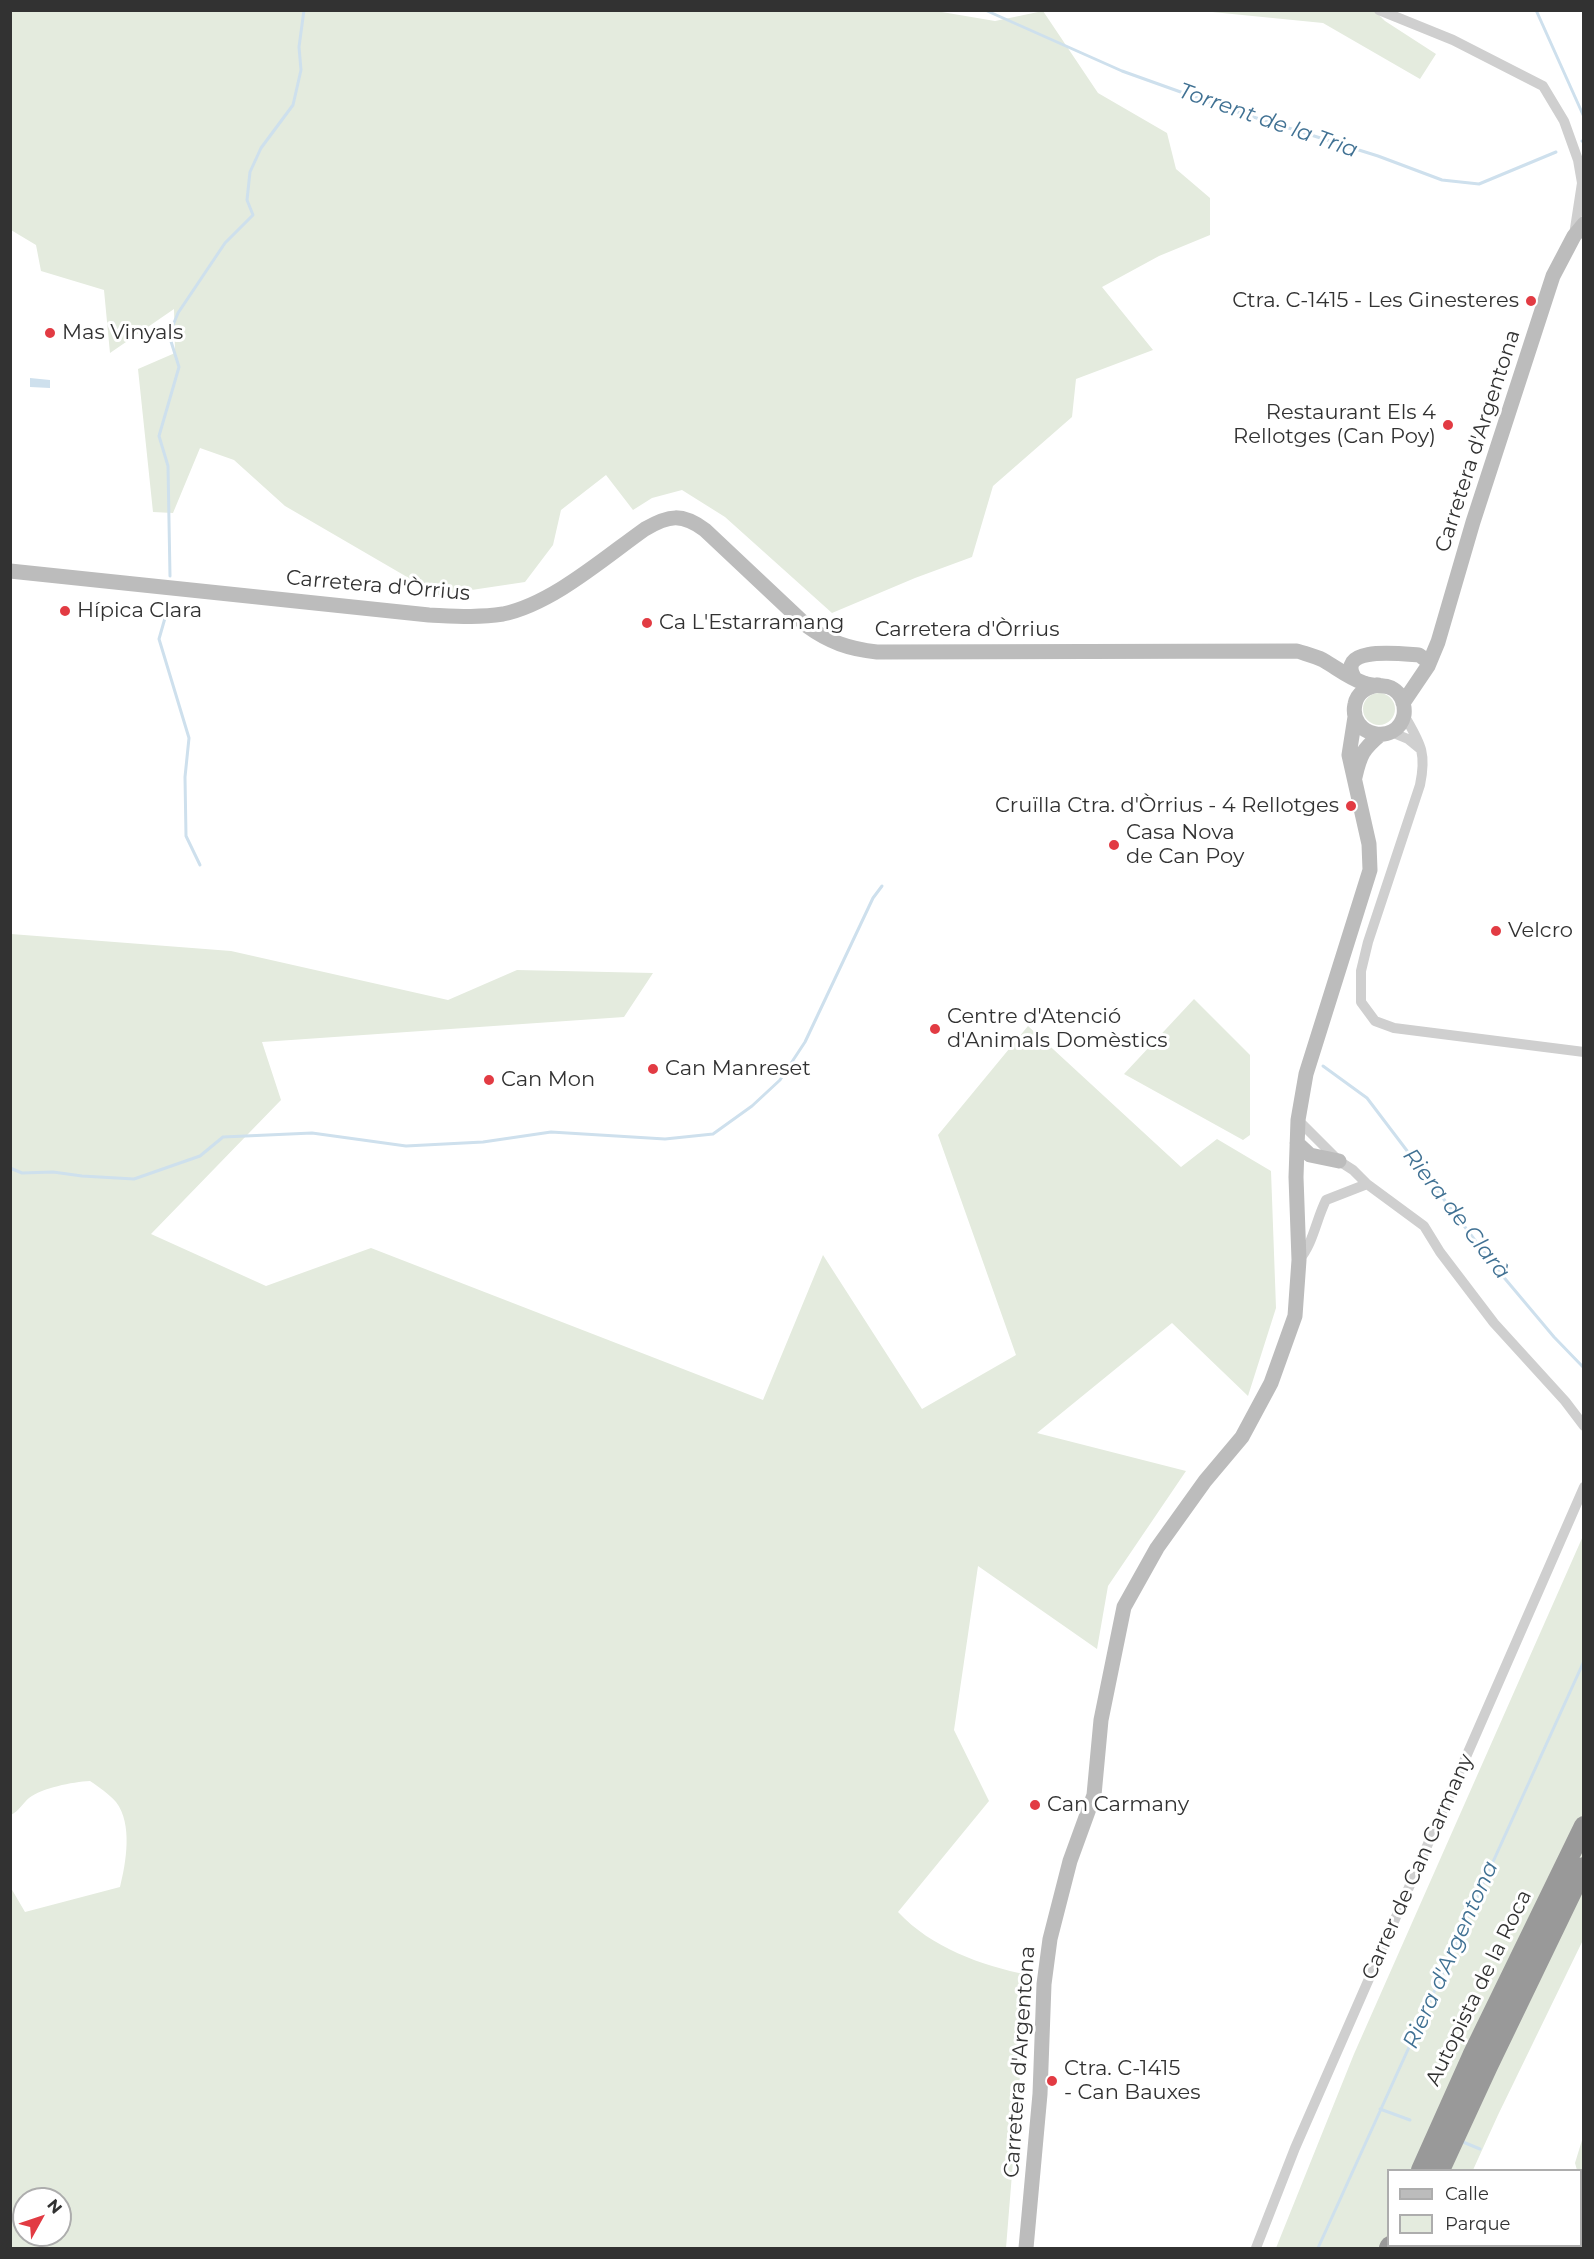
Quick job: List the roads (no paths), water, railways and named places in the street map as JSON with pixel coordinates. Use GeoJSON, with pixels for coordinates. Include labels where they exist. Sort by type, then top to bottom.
{"type":"FeatureCollection","features":[{"type":"Feature","properties":{"kind":"highway","name":"Autopista de la Roca"},"geometry":{"type":"LineString","coordinates":[[1421,2169],[1477,2045],[1584,1826]]}},
{"type":"Feature","properties":{"kind":"highway","name":"Autopista de la Roca"},"geometry":{"type":"LineString","coordinates":[[1440,2169],[1492,2055],[1584,1868]]}},
{"type":"Feature","properties":{"kind":"street"},"geometry":{"type":"LineString","coordinates":[[1379,10],[1453,40],[1543,86],[1564,121],[1581,165],[1583,184],[1579,230]]}},
{"type":"Feature","properties":{"kind":"street","name":"Carretera d'Argentona"},"geometry":{"type":"LineString","coordinates":[[1404,709],[1438,642],[1473,522],[1553,276],[1579,230]]}},
{"type":"Feature","properties":{"kind":"street","name":"Carretera d'Òrrius"},"geometry":{"type":"LineString","coordinates":[[10,571],[429,615],[471,617],[504,614],[543,600],[563,589],[645,529],[671,517],[694,522],[807,626],[824,638],[855,650],[877,652],[1297,651],[1321,659],[1366,685],[1383,686]]}},
{"type":"Feature","properties":{"kind":"street"},"geometry":{"type":"LineString","coordinates":[[1355,780],[1349,755],[1355,709],[1351,667],[1353,661],[1362,655],[1419,655],[1426,660],[1424,671],[1383,686],[1363,690],[1355,709],[1364,730],[1408,739],[1422,751]]}},
{"type":"Feature","properties":{"kind":"street"},"geometry":{"type":"LineString","coordinates":[[1383,686],[1398,693],[1422,751],[1424,763],[1420,784],[1368,942],[1361,971],[1361,1002],[1375,1021],[1394,1028],[1584,1052]]}},
{"type":"Feature","properties":{"kind":"street"},"geometry":{"type":"LineString","coordinates":[[1355,780],[1360,757],[1367,746],[1398,727],[1404,709]]}},
{"type":"Feature","properties":{"kind":"street","name":"Carretera d'Argentona"},"geometry":{"type":"LineString","coordinates":[[1026,2248],[1040,2094],[1044,1984],[1050,1939],[1070,1861],[1094,1795],[1101,1720],[1124,1607],[1157,1548],[1205,1481],[1242,1437],[1271,1383],[1295,1316],[1299,1260],[1298,1120],[1306,1074],[1370,870],[1370,844],[1355,780]]}},
{"type":"Feature","properties":{"kind":"street"},"geometry":{"type":"LineString","coordinates":[[1298,1120],[1339,1161],[1424,1226],[1440,1252],[1494,1323],[1566,1401],[1584,1426]]}},
{"type":"Feature","properties":{"kind":"street"},"geometry":{"type":"LineString","coordinates":[[1297,1143],[1310,1155],[1339,1161]]}},
{"type":"Feature","properties":{"kind":"street"},"geometry":{"type":"LineString","coordinates":[[1299,1260],[1308,1250],[1317,1217],[1326,1200],[1367,1184]]}},
{"type":"Feature","properties":{"kind":"street"},"geometry":{"type":"LineString","coordinates":[[1566,1401],[1584,1411]]}},
{"type":"Feature","properties":{"kind":"street","name":"Carrer de Can Carmany"},"geometry":{"type":"LineString","coordinates":[[1256,2248],[1295,2148],[1584,1486]]}},
{"type":"Feature","properties":{"kind":"water"},"geometry":{"type":"Polygon","coordinates":[[[30,378],[50,380],[50,388],[30,387],[30,378]]]}},
{"type":"Feature","properties":{"kind":"waterway"},"geometry":{"type":"LineString","coordinates":[[170,576],[168,466],[159,436],[179,367],[169,335],[178,313],[225,243],[253,215],[247,200],[250,172],[261,148],[293,105],[301,70],[299,47],[304,10]]}},
{"type":"Feature","properties":{"kind":"waterway","name":"Torrent de la Tria"},"geometry":{"type":"LineString","coordinates":[[985,10],[1122,71],[1231,110],[1378,156],[1442,180],[1479,184],[1556,152]]}},
{"type":"Feature","properties":{"kind":"waterway"},"geometry":{"type":"LineString","coordinates":[[1536,10],[1584,117]]}},
{"type":"Feature","properties":{"kind":"waterway"},"geometry":{"type":"LineString","coordinates":[[169,604],[159,639],[189,738],[185,777],[186,836],[200,865]]}},
{"type":"Feature","properties":{"kind":"waterway"},"geometry":{"type":"LineString","coordinates":[[10,1168],[22,1173],[53,1172],[134,1179],[200,1156],[223,1137],[312,1133],[406,1146],[483,1142],[551,1132],[665,1139],[713,1134],[752,1106],[780,1080],[805,1042],[873,898],[882,886]]}},
{"type":"Feature","properties":{"kind":"waterway","name":"Riera de Clarà"},"geometry":{"type":"LineString","coordinates":[[1323,1066],[1367,1098],[1496,1268],[1554,1337],[1584,1368]]}},
{"type":"Feature","properties":{"kind":"waterway","name":"Riera d'Argentona"},"geometry":{"type":"LineString","coordinates":[[1318,2248],[1584,1661]]}},
{"type":"Feature","properties":{"kind":"waterway"},"geometry":{"type":"LineString","coordinates":[[1380,2109],[1410,2120]]}},
{"type":"Feature","properties":{"kind":"waterway"},"geometry":{"type":"LineString","coordinates":[[1463,2142],[1480,2149]]}},
{"type":"Feature","properties":{"kind":"place","name":"Ctra. C-1415 - Les Ginesteres"},"geometry":{"type":"Point","coordinates":[1531,301]}},
{"type":"Feature","properties":{"kind":"place","name":"Mas Vinyals"},"geometry":{"type":"Point","coordinates":[50,333]}},
{"type":"Feature","properties":{"kind":"place","name":"Restaurant Els 4 Rellotges (Can Poy)"},"geometry":{"type":"Point","coordinates":[1448,425]}},
{"type":"Feature","properties":{"kind":"place","name":"Hípica Clara"},"geometry":{"type":"Point","coordinates":[65,611]}},
{"type":"Feature","properties":{"kind":"place","name":"Ca L'Estarramang"},"geometry":{"type":"Point","coordinates":[647,623]}},
{"type":"Feature","properties":{"kind":"place","name":"Cruïlla Ctra. d'Òrrius - 4 Rellotges"},"geometry":{"type":"Point","coordinates":[1351,806]}},
{"type":"Feature","properties":{"kind":"place","name":"Casa Nova de Can Poy"},"geometry":{"type":"Point","coordinates":[1114,845]}},
{"type":"Feature","properties":{"kind":"place","name":"Velcro"},"geometry":{"type":"Point","coordinates":[1496,931]}},
{"type":"Feature","properties":{"kind":"place","name":"Centre d'Atenció d'Animals Domèstics"},"geometry":{"type":"Point","coordinates":[935,1029]}},
{"type":"Feature","properties":{"kind":"place","name":"Can Manreset"},"geometry":{"type":"Point","coordinates":[653,1069]}},
{"type":"Feature","properties":{"kind":"place","name":"Can Mon"},"geometry":{"type":"Point","coordinates":[489,1080]}},
{"type":"Feature","properties":{"kind":"place","name":"Can Carmany"},"geometry":{"type":"Point","coordinates":[1035,1805]}},
{"type":"Feature","properties":{"kind":"place","name":"Ctra. C-1415 - Can Bauxes"},"geometry":{"type":"Point","coordinates":[1052,2081]}}]}
